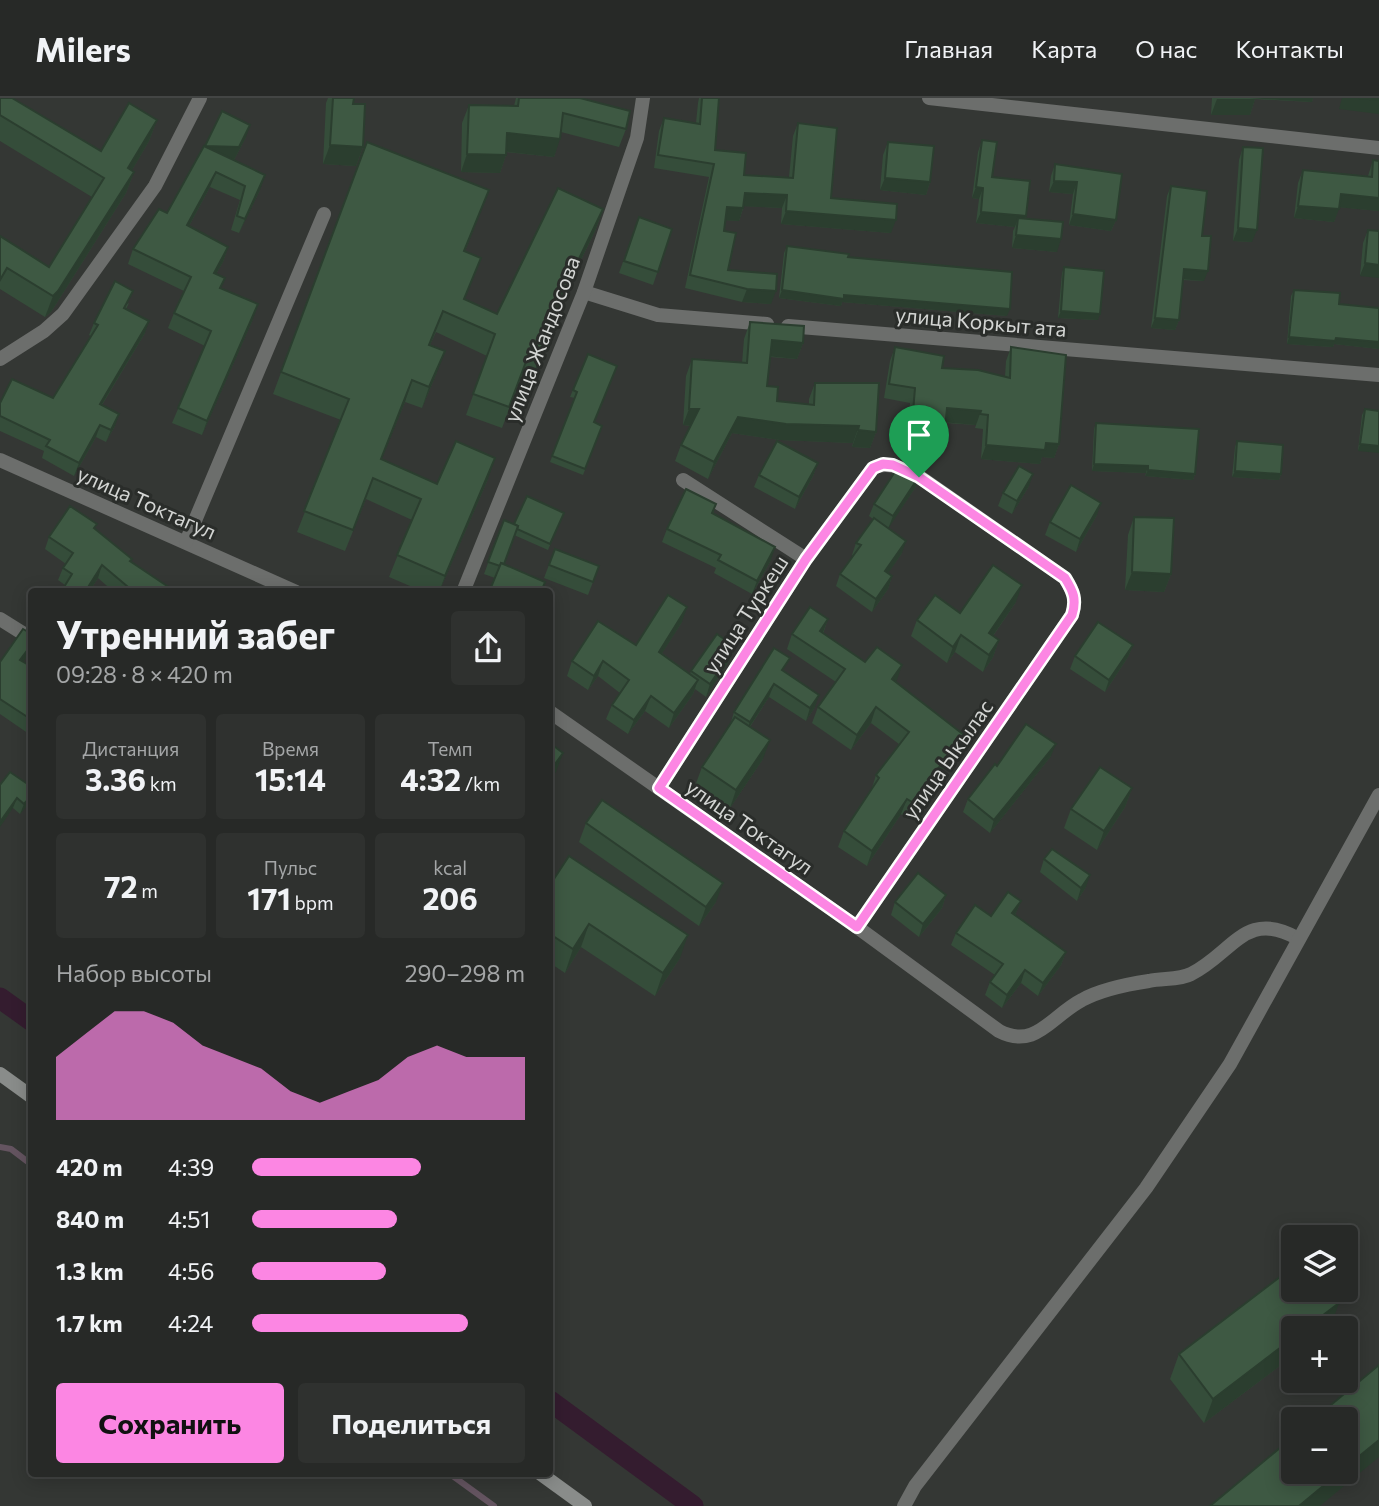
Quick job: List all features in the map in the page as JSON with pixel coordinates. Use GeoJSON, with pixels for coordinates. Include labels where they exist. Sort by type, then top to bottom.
{"type":"FeatureCollection","features":[{"type":"Feature","properties":{"kind":"main road"},"geometry":{"type":"LineString","coordinates":[[0,1074],[28,1094]]}},
{"type":"Feature","properties":{"kind":"main road"},"geometry":{"type":"LineString","coordinates":[[545,1477],[585,1506]]}},
{"type":"Feature","properties":{"kind":"street"},"geometry":{"type":"LineString","coordinates":[[0,359],[44,331],[63,314],[155,186],[200,98]]}},
{"type":"Feature","properties":{"kind":"street","name":"улица Жандосова"},"geometry":{"type":"LineString","coordinates":[[465,588],[583,292],[637,138],[643,98]]}},
{"type":"Feature","properties":{"kind":"street"},"geometry":{"type":"LineString","coordinates":[[929,98],[1379,148]]}},
{"type":"Feature","properties":{"kind":"street"},"geometry":{"type":"LineString","coordinates":[[186,541],[324,214]]}},
{"type":"Feature","properties":{"kind":"street","name":"улица Коркыт ата"},"geometry":{"type":"LineString","coordinates":[[583,292],[658,315],[1379,375]]}},
{"type":"Feature","properties":{"kind":"street","name":"улица Токтагул"},"geometry":{"type":"LineString","coordinates":[[0,460],[186,541],[274,587]]}},
{"type":"Feature","properties":{"kind":"street","name":"улица Туркеш"},"geometry":{"type":"LineString","coordinates":[[659,788],[806,559],[873,468],[883,464],[893,465],[919,477],[1065,578],[1074,592],[1072,615]]}},
{"type":"Feature","properties":{"kind":"street"},"geometry":{"type":"LineString","coordinates":[[683,480],[806,559]]}},
{"type":"Feature","properties":{"kind":"street","name":"улица Ыкылас"},"geometry":{"type":"LineString","coordinates":[[857,927],[1072,615]]}},
{"type":"Feature","properties":{"kind":"street"},"geometry":{"type":"LineString","coordinates":[[0,619],[28,636]]}},
{"type":"Feature","properties":{"kind":"street","name":"улица Токтагул"},"geometry":{"type":"LineString","coordinates":[[553,714],[857,927],[999,1031],[1015,1039],[1032,1036],[1083,999],[1146,981],[1189,975],[1247,933],[1265,926],[1279,927],[1297,937]]}},
{"type":"Feature","properties":{"kind":"street"},"geometry":{"type":"LineString","coordinates":[[904,1506],[915,1486],[1146,1188],[1230,1064],[1297,937],[1379,795]]}},
{"type":"Feature","properties":{"kind":"building"},"geometry":{"type":"Polygon","coordinates":[[[0,98],[12,98],[101,151],[129,103],[157,120],[128,168],[134,172],[53,296],[7,268],[0,280],[0,236],[49,267],[104,178],[0,115],[0,98]]]}},
{"type":"Feature","properties":{"kind":"building"},"geometry":{"type":"Polygon","coordinates":[[[333,98],[354,98],[353,104],[365,104],[363,147],[330,145],[333,98]]]}},
{"type":"Feature","properties":{"kind":"building"},"geometry":{"type":"Polygon","coordinates":[[[519,98],[580,98],[630,111],[626,129],[563,113],[560,139],[507,133],[506,155],[467,154],[469,105],[518,106],[519,98]]]}},
{"type":"Feature","properties":{"kind":"building"},"geometry":{"type":"Polygon","coordinates":[[[702,98],[719,98],[715,150],[746,153],[744,175],[793,178],[798,123],[837,128],[831,198],[897,204],[896,220],[786,211],[787,195],[745,193],[743,208],[727,207],[724,231],[736,233],[728,270],[777,274],[776,291],[747,289],[690,275],[714,164],[658,155],[664,118],[700,124],[702,98]]]}},
{"type":"Feature","properties":{"kind":"building"},"geometry":{"type":"Polygon","coordinates":[[[222,111],[250,125],[239,147],[205,146],[222,111]]]}},
{"type":"Feature","properties":{"kind":"building"},"geometry":{"type":"Polygon","coordinates":[[[982,140],[997,142],[992,177],[1030,181],[1026,216],[981,212],[983,188],[976,187],[982,140]]]}},
{"type":"Feature","properties":{"kind":"building"},"geometry":{"type":"Polygon","coordinates":[[[367,142],[489,190],[464,251],[481,258],[464,299],[497,314],[558,188],[603,209],[542,335],[549,338],[540,355],[530,351],[509,407],[473,394],[495,334],[443,311],[429,345],[445,351],[429,387],[412,380],[381,459],[437,484],[456,441],[495,458],[445,576],[397,555],[421,499],[373,478],[353,530],[304,511],[349,399],[281,372],[367,142]]]}},
{"type":"Feature","properties":{"kind":"building"},"geometry":{"type":"Polygon","coordinates":[[[888,142],[934,146],[930,182],[885,178],[888,142]]]}},
{"type":"Feature","properties":{"kind":"building"},"geometry":{"type":"Polygon","coordinates":[[[204,146],[265,175],[245,219],[237,216],[245,186],[216,172],[187,225],[228,247],[214,273],[225,278],[220,288],[258,304],[207,421],[178,408],[211,331],[174,313],[191,277],[133,249],[159,209],[167,213],[204,146]]]}},
{"type":"Feature","properties":{"kind":"building"},"geometry":{"type":"Polygon","coordinates":[[[1243,147],[1263,148],[1257,230],[1238,228],[1243,147]]]}},
{"type":"Feature","properties":{"kind":"building"},"geometry":{"type":"Polygon","coordinates":[[[1373,160],[1379,161],[1379,198],[1341,194],[1339,209],[1298,206],[1303,170],[1372,177],[1373,160]]]}},
{"type":"Feature","properties":{"kind":"building"},"geometry":{"type":"Polygon","coordinates":[[[1055,164],[1122,174],[1116,220],[1073,214],[1077,182],[1054,181],[1055,164]]]}},
{"type":"Feature","properties":{"kind":"building"},"geometry":{"type":"Polygon","coordinates":[[[1171,186],[1207,191],[1202,236],[1211,236],[1208,271],[1184,269],[1179,320],[1155,318],[1171,186]]]}},
{"type":"Feature","properties":{"kind":"building"},"geometry":{"type":"Polygon","coordinates":[[[639,217],[672,229],[658,272],[624,261],[639,217]]]}},
{"type":"Feature","properties":{"kind":"building"},"geometry":{"type":"Polygon","coordinates":[[[1018,218],[1063,222],[1061,239],[1016,235],[1018,218]]]}},
{"type":"Feature","properties":{"kind":"building"},"geometry":{"type":"Polygon","coordinates":[[[1368,230],[1379,231],[1379,265],[1365,263],[1368,230]]]}},
{"type":"Feature","properties":{"kind":"building"},"geometry":{"type":"Polygon","coordinates":[[[787,246],[849,254],[848,257],[1012,272],[1010,309],[844,295],[844,299],[782,290],[787,246]]]}},
{"type":"Feature","properties":{"kind":"building"},"geometry":{"type":"Polygon","coordinates":[[[1064,267],[1104,271],[1100,314],[1061,311],[1064,267]]]}},
{"type":"Feature","properties":{"kind":"building"},"geometry":{"type":"Polygon","coordinates":[[[115,281],[133,291],[124,308],[149,321],[100,404],[119,414],[111,430],[100,425],[79,463],[46,446],[50,440],[0,416],[0,403],[12,379],[53,398],[98,325],[94,323],[115,281]]]}},
{"type":"Feature","properties":{"kind":"building"},"geometry":{"type":"Polygon","coordinates":[[[1294,290],[1340,293],[1339,304],[1379,308],[1379,342],[1289,337],[1294,290]]]}},
{"type":"Feature","properties":{"kind":"building"},"geometry":{"type":"Polygon","coordinates":[[[750,322],[804,326],[803,343],[772,340],[767,386],[778,387],[777,401],[814,405],[815,383],[879,383],[876,432],[858,430],[859,426],[786,424],[738,417],[714,462],[681,445],[699,409],[689,409],[692,359],[747,363],[750,322]]]}},
{"type":"Feature","properties":{"kind":"building"},"geometry":{"type":"Polygon","coordinates":[[[895,347],[944,356],[942,368],[978,370],[1010,378],[1011,347],[1066,355],[1059,444],[1046,443],[1045,450],[986,445],[988,415],[980,414],[981,411],[947,408],[944,439],[911,436],[915,388],[889,384],[895,347]]]}},
{"type":"Feature","properties":{"kind":"building"},"geometry":{"type":"Polygon","coordinates":[[[588,354],[617,366],[594,422],[602,426],[585,469],[552,456],[577,392],[573,390],[588,354]]]}},
{"type":"Feature","properties":{"kind":"building"},"geometry":{"type":"Polygon","coordinates":[[[1365,409],[1379,411],[1379,446],[1360,444],[1365,409]]]}},
{"type":"Feature","properties":{"kind":"building"},"geometry":{"type":"Polygon","coordinates":[[[1096,423],[1199,429],[1195,474],[1148,470],[1148,466],[1094,464],[1096,423]]]}},
{"type":"Feature","properties":{"kind":"building"},"geometry":{"type":"Polygon","coordinates":[[[777,441],[818,463],[799,497],[759,475],[777,441]]]}},
{"type":"Feature","properties":{"kind":"building"},"geometry":{"type":"Polygon","coordinates":[[[1237,441],[1283,445],[1281,474],[1235,471],[1237,441]]]}},
{"type":"Feature","properties":{"kind":"building"},"geometry":{"type":"Polygon","coordinates":[[[900,464],[920,475],[893,516],[874,504],[900,464]]]}},
{"type":"Feature","properties":{"kind":"building"},"geometry":{"type":"Polygon","coordinates":[[[1019,466],[1033,474],[1017,501],[1003,493],[1019,466]]]}},
{"type":"Feature","properties":{"kind":"building"},"geometry":{"type":"Polygon","coordinates":[[[1071,485],[1101,503],[1080,539],[1050,522],[1071,485]]]}},
{"type":"Feature","properties":{"kind":"building"},"geometry":{"type":"Polygon","coordinates":[[[686,489],[716,504],[712,513],[775,547],[757,581],[718,560],[721,555],[667,529],[686,489]]]}},
{"type":"Feature","properties":{"kind":"building"},"geometry":{"type":"Polygon","coordinates":[[[527,496],[564,513],[550,544],[517,529],[518,526],[514,524],[527,496]]]}},
{"type":"Feature","properties":{"kind":"building"},"geometry":{"type":"Polygon","coordinates":[[[70,506],[97,524],[94,528],[132,559],[130,561],[170,588],[129,588],[102,565],[88,588],[63,588],[72,574],[63,568],[73,553],[49,537],[70,506]]]}},
{"type":"Feature","properties":{"kind":"building"},"geometry":{"type":"Polygon","coordinates":[[[1134,517],[1174,518],[1171,574],[1132,572],[1134,517]]]}},
{"type":"Feature","properties":{"kind":"building"},"geometry":{"type":"Polygon","coordinates":[[[874,518],[906,541],[885,571],[892,576],[876,599],[840,574],[861,545],[856,543],[874,518]]]}},
{"type":"Feature","properties":{"kind":"building"},"geometry":{"type":"Polygon","coordinates":[[[504,520],[518,526],[504,564],[501,563],[500,566],[488,562],[504,520]]]}},
{"type":"Feature","properties":{"kind":"building"},"geometry":{"type":"Polygon","coordinates":[[[555,549],[599,566],[593,582],[549,565],[555,549]]]}},
{"type":"Feature","properties":{"kind":"building"},"geometry":{"type":"Polygon","coordinates":[[[501,563],[545,582],[543,588],[491,588],[501,563]]]}},
{"type":"Feature","properties":{"kind":"building"},"geometry":{"type":"Polygon","coordinates":[[[993,565],[1022,585],[989,633],[999,640],[989,655],[961,635],[953,647],[917,620],[935,595],[960,613],[993,565]]]}},
{"type":"Feature","properties":{"kind":"building"},"geometry":{"type":"Polygon","coordinates":[[[668,595],[687,607],[659,652],[698,680],[674,713],[651,696],[634,720],[612,705],[629,680],[603,661],[594,676],[572,661],[598,621],[636,645],[668,595]]]}},
{"type":"Feature","properties":{"kind":"building"},"geometry":{"type":"Polygon","coordinates":[[[810,607],[828,619],[820,631],[865,662],[877,647],[902,665],[892,679],[964,735],[912,802],[907,799],[872,851],[844,831],[879,778],[876,775],[909,732],[876,707],[857,735],[818,707],[845,669],[792,634],[810,607]]]}},
{"type":"Feature","properties":{"kind":"building"},"geometry":{"type":"Polygon","coordinates":[[[1098,622],[1133,645],[1109,680],[1075,656],[1098,622]]]}},
{"type":"Feature","properties":{"kind":"building"},"geometry":{"type":"Polygon","coordinates":[[[23,629],[28,632],[28,649],[20,660],[28,665],[28,717],[0,699],[0,662],[23,629]]]}},
{"type":"Feature","properties":{"kind":"building"},"geometry":{"type":"Polygon","coordinates":[[[717,634],[735,647],[710,684],[691,671],[717,634]]]}},
{"type":"Feature","properties":{"kind":"building"},"geometry":{"type":"Polygon","coordinates":[[[774,648],[790,658],[782,670],[819,695],[810,708],[774,684],[750,722],[734,712],[774,648]]]}},
{"type":"Feature","properties":{"kind":"building"},"geometry":{"type":"Polygon","coordinates":[[[735,717],[770,740],[736,790],[702,767],[735,717]]]}},
{"type":"Feature","properties":{"kind":"building"},"geometry":{"type":"Polygon","coordinates":[[[1026,724],[1056,744],[994,820],[968,799],[995,764],[997,766],[1026,724]]]}},
{"type":"Feature","properties":{"kind":"building"},"geometry":{"type":"Polygon","coordinates":[[[553,745],[563,753],[553,767],[553,745]]]}},
{"type":"Feature","properties":{"kind":"building"},"geometry":{"type":"Polygon","coordinates":[[[1100,767],[1132,788],[1104,831],[1071,809],[1100,767]]]}},
{"type":"Feature","properties":{"kind":"building"},"geometry":{"type":"Polygon","coordinates":[[[10,772],[28,784],[28,800],[24,804],[17,798],[0,822],[0,785],[10,772]]]}},
{"type":"Feature","properties":{"kind":"building"},"geometry":{"type":"Polygon","coordinates":[[[602,800],[723,883],[706,907],[586,823],[602,800]]]}},
{"type":"Feature","properties":{"kind":"building"},"geometry":{"type":"Polygon","coordinates":[[[1052,849],[1090,875],[1081,888],[1044,859],[1052,849]]]}},
{"type":"Feature","properties":{"kind":"building"},"geometry":{"type":"Polygon","coordinates":[[[569,856],[688,935],[663,973],[589,924],[573,949],[553,936],[553,880],[569,856]]]}},
{"type":"Feature","properties":{"kind":"building"},"geometry":{"type":"Polygon","coordinates":[[[918,873],[946,895],[923,924],[895,902],[918,873]]]}},
{"type":"Feature","properties":{"kind":"building"},"geometry":{"type":"Polygon","coordinates":[[[1008,892],[1021,901],[1012,913],[1066,952],[1043,983],[1025,970],[1007,995],[990,982],[1003,964],[956,933],[975,905],[991,916],[1008,892]]]}},
{"type":"Feature","properties":{"kind":"building"},"geometry":{"type":"Polygon","coordinates":[[[1281,1276],[1281,1302],[1339,1303],[1322,1316],[1281,1316],[1281,1347],[1213,1399],[1179,1354],[1281,1276]]]}},
{"type":"Feature","properties":{"kind":"building"},"geometry":{"type":"Polygon","coordinates":[[[1379,1365],[1379,1440],[1358,1457],[1358,1407],[1328,1407],[1345,1393],[1358,1393],[1358,1382],[1379,1365]]]}},
{"type":"Feature","properties":{"kind":"building"},"geometry":{"type":"Polygon","coordinates":[[[1281,1447],[1281,1484],[1326,1484],[1299,1506],[1210,1506],[1281,1447]]]}},
{"type":"Feature","properties":{"kind":"waterway"},"geometry":{"type":"LineString","coordinates":[[0,998],[28,1018]]}},
{"type":"Feature","properties":{"kind":"waterway"},"geometry":{"type":"LineString","coordinates":[[0,1147],[11,1149],[28,1162]]}},
{"type":"Feature","properties":{"kind":"waterway"},"geometry":{"type":"LineString","coordinates":[[553,1403],[693,1506]]}},
{"type":"Feature","properties":{"kind":"waterway"},"geometry":{"type":"LineString","coordinates":[[454,1477],[494,1506]]}},
{"type":"Feature","properties":{"kind":"route"},"geometry":{"type":"LineString","coordinates":[[883,464],[893,465],[919,477],[1065,578],[1074,592],[1075,604],[1072,615],[857,927],[659,788],[806,559],[873,468],[883,464]]}}]}
